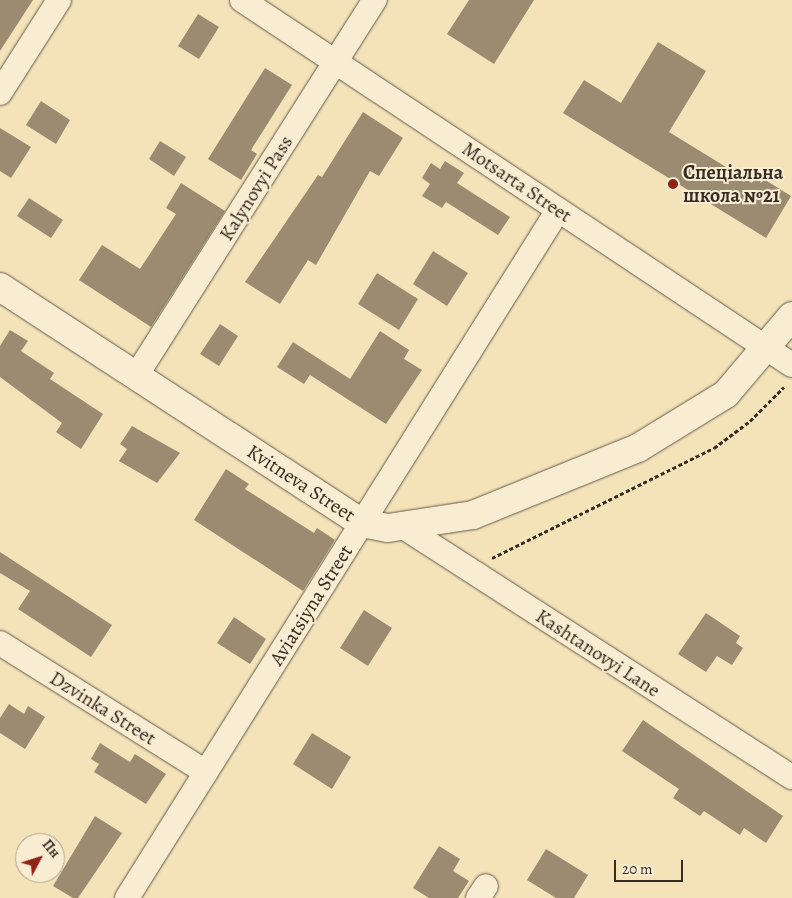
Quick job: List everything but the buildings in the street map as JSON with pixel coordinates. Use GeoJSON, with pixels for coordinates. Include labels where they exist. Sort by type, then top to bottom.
{"type":"FeatureCollection","features":[{"type":"Feature","properties":{"kind":"main road","name":"Kvitneva Street"},"geometry":{"type":"LineString","coordinates":[[0,286],[362,523],[405,528],[481,512],[638,448],[711,406],[766,350],[792,316]]}},
{"type":"Feature","properties":{"kind":"street"},"geometry":{"type":"LineString","coordinates":[[0,93],[59,0]]}},
{"type":"Feature","properties":{"kind":"street","name":"Motsarta Street"},"geometry":{"type":"LineString","coordinates":[[242,0],[766,350],[790,374]]}},
{"type":"Feature","properties":{"kind":"street","name":"Kalynovyi Pass"},"geometry":{"type":"LineString","coordinates":[[136,376],[375,0]]}},
{"type":"Feature","properties":{"kind":"street","name":"Aviatsiyna Street"},"geometry":{"type":"LineString","coordinates":[[127,898],[558,210]]}},
{"type":"Feature","properties":{"kind":"street","name":"Kashtanovyi Lane"},"geometry":{"type":"LineString","coordinates":[[405,528],[792,777]]}},
{"type":"Feature","properties":{"kind":"street","name":"Dzvinka Street"},"geometry":{"type":"LineString","coordinates":[[0,643],[206,772]]}},
{"type":"Feature","properties":{"kind":"path"},"geometry":{"type":"LineString","coordinates":[[468,569],[714,448],[750,421],[790,374]]}},
{"type":"Feature","properties":{"kind":"place","name":"Спеціальна школа №21"},"geometry":{"type":"Point","coordinates":[673,184]}}]}
